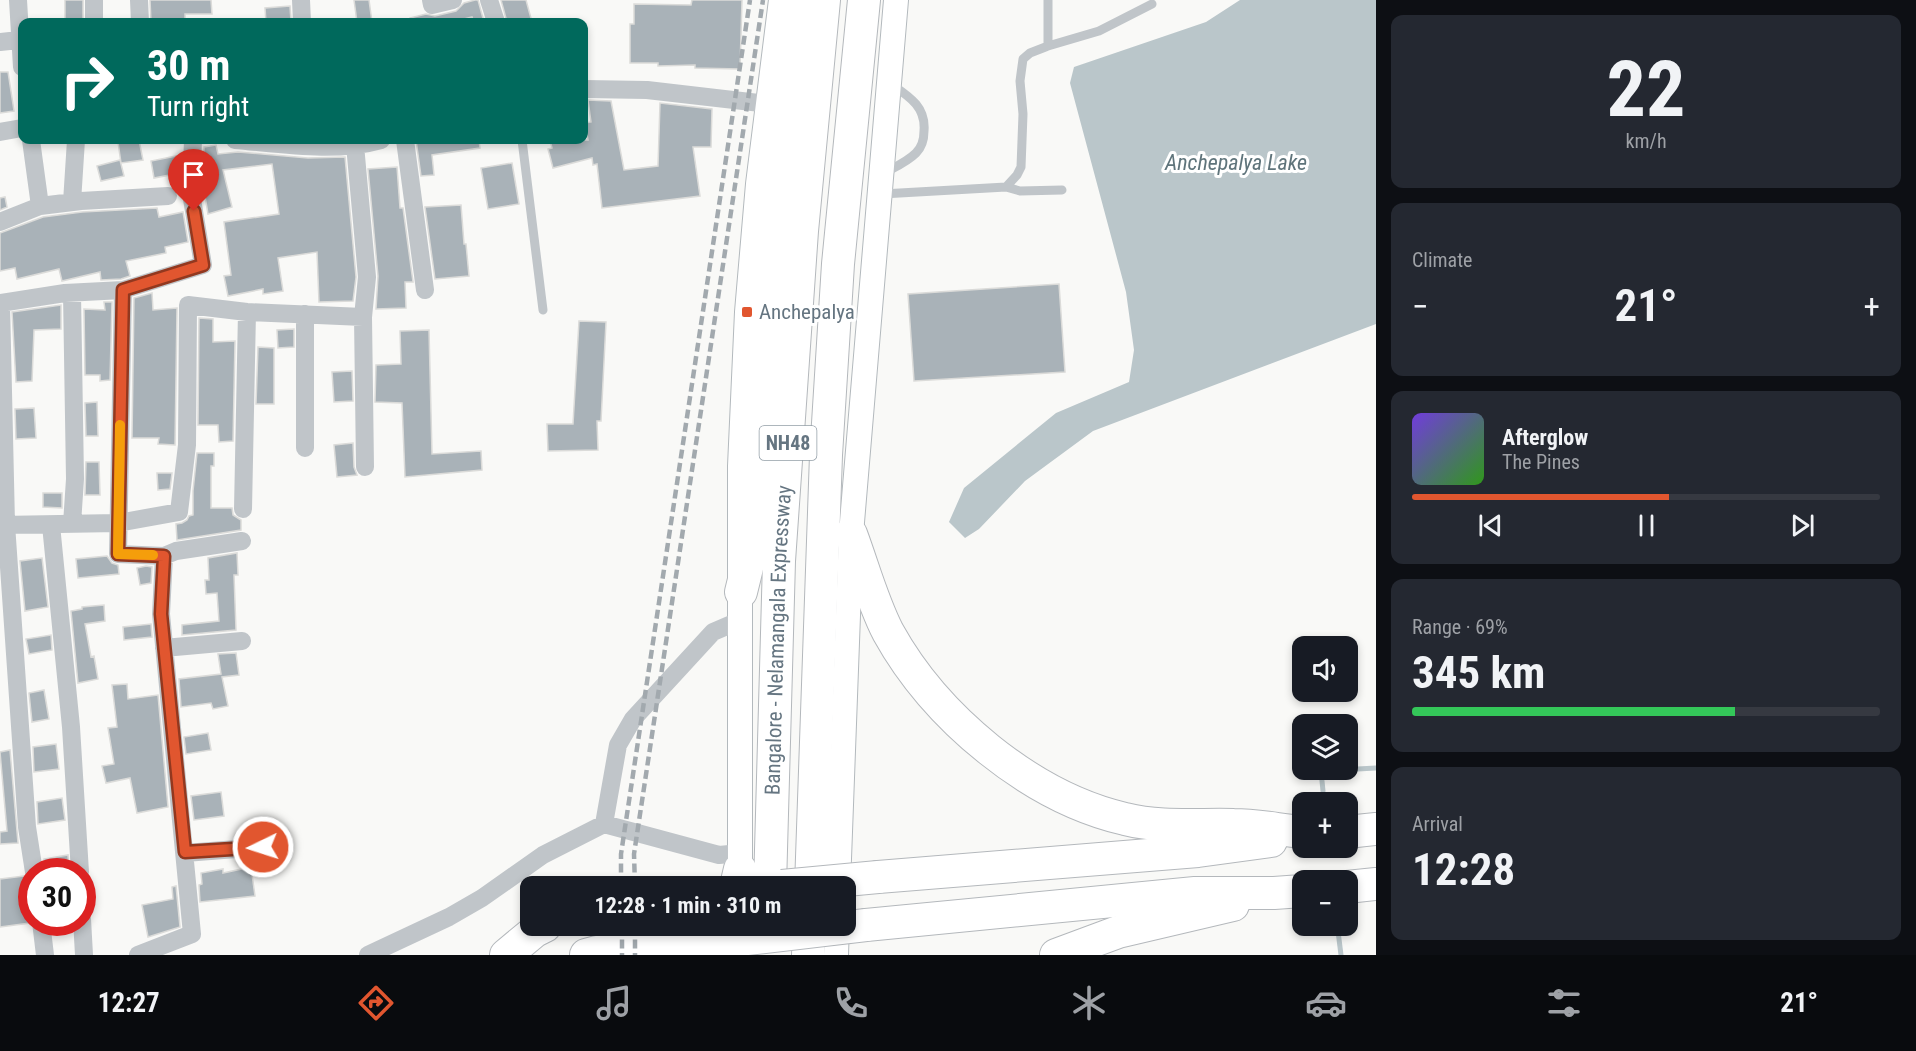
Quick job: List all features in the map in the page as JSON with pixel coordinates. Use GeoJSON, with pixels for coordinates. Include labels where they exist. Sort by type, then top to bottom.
{"type":"FeatureCollection","features":[{"type":"Feature","properties":{"kind":"highway"},"geometry":{"type":"LineString","coordinates":[[741,606],[755,535],[769,313],[799,0]]}},
{"type":"Feature","properties":{"kind":"highway","name":"Bangalore - Nelamangala Expressway"},"geometry":{"type":"LineString","coordinates":[[770,876],[779,561],[802,231],[824,0]]}},
{"type":"Feature","properties":{"kind":"highway","name":"Bangalore - Nelamangala Expressway"},"geometry":{"type":"LineString","coordinates":[[811,876],[826,455],[838,264],[864,0]]}},
{"type":"Feature","properties":{"kind":"highway"},"geometry":{"type":"LineString","coordinates":[[851,534],[888,632],[939,702],[973,736],[1006,764],[1037,785],[1077,803],[1125,819],[1181,825],[1237,825],[1292,833]]}},
{"type":"Feature","properties":{"kind":"highway"},"geometry":{"type":"LineString","coordinates":[[1358,831],[1376,829]]}},
{"type":"Feature","properties":{"kind":"highway"},"geometry":{"type":"LineString","coordinates":[[856,879],[1198,851],[1292,837]]}},
{"type":"Feature","properties":{"kind":"highway"},"geometry":{"type":"LineString","coordinates":[[1358,886],[1376,884]]}},
{"type":"Feature","properties":{"kind":"highway"},"geometry":{"type":"LineString","coordinates":[[856,925],[1195,893],[1288,892]]}},
{"type":"Feature","properties":{"kind":"highway"},"geometry":{"type":"LineString","coordinates":[[1056,955],[1118,932],[1288,892]]}},
{"type":"Feature","properties":{"kind":"highway"},"geometry":{"type":"LineString","coordinates":[[506,955],[529,936]]}},
{"type":"Feature","properties":{"kind":"highway"},"geometry":{"type":"LineString","coordinates":[[707,950],[718,936]]}},
{"type":"Feature","properties":{"kind":"highway"},"geometry":{"type":"LineString","coordinates":[[768,936],[768,955]]}},
{"type":"Feature","properties":{"kind":"highway"},"geometry":{"type":"LineString","coordinates":[[586,955],[597,952],[707,950],[788,936]]}},
{"type":"Feature","properties":{"kind":"highway"},"geometry":{"type":"LineString","coordinates":[[808,955],[809,936]]}},
{"type":"Feature","properties":{"kind":"street"},"geometry":{"type":"LineString","coordinates":[[18,0],[19,18]]}},
{"type":"Feature","properties":{"kind":"street"},"geometry":{"type":"LineString","coordinates":[[94,0],[94,18]]}},
{"type":"Feature","properties":{"kind":"street"},"geometry":{"type":"LineString","coordinates":[[139,0],[140,18]]}},
{"type":"Feature","properties":{"kind":"street"},"geometry":{"type":"LineString","coordinates":[[301,0],[302,18]]}},
{"type":"Feature","properties":{"kind":"street"},"geometry":{"type":"LineString","coordinates":[[431,0],[432,5],[453,0]]}},
{"type":"Feature","properties":{"kind":"street"},"geometry":{"type":"LineString","coordinates":[[489,0],[495,18]]}},
{"type":"Feature","properties":{"kind":"street"},"geometry":{"type":"LineString","coordinates":[[739,874],[740,466],[747,312],[758,184],[781,0]]}},
{"type":"Feature","properties":{"kind":"street"},"geometry":{"type":"LineString","coordinates":[[838,876],[851,534],[896,0]]}},
{"type":"Feature","properties":{"kind":"street"},"geometry":{"type":"LineString","coordinates":[[0,42],[18,40]]}},
{"type":"Feature","properties":{"kind":"street"},"geometry":{"type":"LineString","coordinates":[[588,88],[647,90],[768,104]]}},
{"type":"Feature","properties":{"kind":"street"},"geometry":{"type":"LineString","coordinates":[[0,132],[18,129]]}},
{"type":"Feature","properties":{"kind":"street"},"geometry":{"type":"LineString","coordinates":[[32,144],[40,206]]}},
{"type":"Feature","properties":{"kind":"street"},"geometry":{"type":"LineString","coordinates":[[72,202],[76,144]]}},
{"type":"Feature","properties":{"kind":"street"},"geometry":{"type":"LineString","coordinates":[[32,858],[27,827],[3,525],[0,303],[72,293],[123,290],[203,265],[191,193],[193,144]]}},
{"type":"Feature","properties":{"kind":"street"},"geometry":{"type":"LineString","coordinates":[[273,144],[290,144]]}},
{"type":"Feature","properties":{"kind":"street"},"geometry":{"type":"LineString","coordinates":[[330,144],[355,146],[364,144]]}},
{"type":"Feature","properties":{"kind":"street"},"geometry":{"type":"LineString","coordinates":[[406,144],[425,290]]}},
{"type":"Feature","properties":{"kind":"street"},"geometry":{"type":"LineString","coordinates":[[355,146],[367,276],[363,317],[365,467]]}},
{"type":"Feature","properties":{"kind":"street"},"geometry":{"type":"LineString","coordinates":[[0,222],[40,206],[168,196]]}},
{"type":"Feature","properties":{"kind":"street"},"geometry":{"type":"LineString","coordinates":[[123,290],[118,554],[164,556],[176,551],[242,541]]}},
{"type":"Feature","properties":{"kind":"street"},"geometry":{"type":"LineString","coordinates":[[72,293],[75,479],[72,524]]}},
{"type":"Feature","properties":{"kind":"street"},"geometry":{"type":"LineString","coordinates":[[3,525],[118,523],[179,512],[187,445],[188,305],[247,312],[363,317]]}},
{"type":"Feature","properties":{"kind":"street"},"geometry":{"type":"LineString","coordinates":[[243,509],[247,312]]}},
{"type":"Feature","properties":{"kind":"street"},"geometry":{"type":"LineString","coordinates":[[304,448],[305,314]]}},
{"type":"Feature","properties":{"kind":"street"},"geometry":{"type":"LineString","coordinates":[[51,525],[71,727],[79,858]]}},
{"type":"Feature","properties":{"kind":"street"},"geometry":{"type":"LineString","coordinates":[[138,955],[192,934],[161,614],[164,556]]}},
{"type":"Feature","properties":{"kind":"street"},"geometry":{"type":"LineString","coordinates":[[604,824],[618,745],[633,720],[713,632],[741,606]]}},
{"type":"Feature","properties":{"kind":"street"},"geometry":{"type":"LineString","coordinates":[[164,648],[242,641]]}},
{"type":"Feature","properties":{"kind":"street"},"geometry":{"type":"LineString","coordinates":[[368,955],[457,912],[482,898],[543,855],[604,824],[719,855],[739,874]]}},
{"type":"Feature","properties":{"kind":"street"},"geometry":{"type":"LineString","coordinates":[[185,852],[263,847]]}},
{"type":"Feature","properties":{"kind":"street"},"geometry":{"type":"LineString","coordinates":[[43,936],[45,955]]}},
{"type":"Feature","properties":{"kind":"street"},"geometry":{"type":"LineString","coordinates":[[83,936],[84,955]]}},
{"type":"Feature","properties":{"kind":"street"},"geometry":{"type":"LineString","coordinates":[[737,955],[738,936]]}},
{"type":"Feature","properties":{"kind":"street"},"geometry":{"type":"LineString","coordinates":[[836,955],[846,936]]}},
{"type":"Feature","properties":{"kind":"lane"},"geometry":{"type":"LineString","coordinates":[[1047,46],[1048,0]]}},
{"type":"Feature","properties":{"kind":"lane"},"geometry":{"type":"LineString","coordinates":[[1006,187],[1017,175],[1021,166],[1023,114],[1020,81],[1023,59],[1030,53],[1047,46],[1099,31],[1152,4]]}},
{"type":"Feature","properties":{"kind":"lane"},"geometry":{"type":"LineString","coordinates":[[880,184],[911,158],[922,145],[924,138],[924,114],[911,100],[889,83]]}},
{"type":"Feature","properties":{"kind":"lane"},"geometry":{"type":"LineString","coordinates":[[522,144],[543,310]]}},
{"type":"Feature","properties":{"kind":"lane"},"geometry":{"type":"LineString","coordinates":[[880,184],[1006,187],[1020,191],[1062,190]]}},
{"type":"Feature","properties":{"kind":"water","name":"Anchepalya Lake"},"geometry":{"type":"Polygon","coordinates":[[[1240,0],[1376,0],[1376,324],[1093,431],[1025,481],[979,529],[965,538],[949,522],[964,488],[1056,413],[1129,382],[1134,350],[1126,292],[1070,83],[1074,67],[1206,22],[1240,0]]]}},
{"type":"Feature","properties":{"kind":"building"},"geometry":{"type":"Polygon","coordinates":[[[65,0],[83,0],[83,18],[65,18],[65,0]]]}},
{"type":"Feature","properties":{"kind":"building"},"geometry":{"type":"Polygon","coordinates":[[[150,0],[211,0],[212,14],[185,14],[185,18],[151,18],[150,0]]]}},
{"type":"Feature","properties":{"kind":"building"},"geometry":{"type":"Polygon","coordinates":[[[354,0],[369,0],[371,18],[356,18],[354,0]]]}},
{"type":"Feature","properties":{"kind":"building"},"geometry":{"type":"Polygon","coordinates":[[[478,0],[483,18],[410,18],[456,11],[464,3],[478,0]]]}},
{"type":"Feature","properties":{"kind":"building"},"geometry":{"type":"Polygon","coordinates":[[[501,0],[526,0],[531,18],[506,18],[501,0]]]}},
{"type":"Feature","properties":{"kind":"building"},"geometry":{"type":"Polygon","coordinates":[[[692,0],[742,0],[740,69],[630,63],[630,24],[634,24],[634,4],[691,5],[692,0]]]}},
{"type":"Feature","properties":{"kind":"building"},"geometry":{"type":"Polygon","coordinates":[[[290,6],[291,18],[266,18],[265,8],[290,6]]]}},
{"type":"Feature","properties":{"kind":"building"},"geometry":{"type":"Polygon","coordinates":[[[0,72],[8,72],[14,111],[0,113],[0,72]]]}},
{"type":"Feature","properties":{"kind":"building"},"geometry":{"type":"Polygon","coordinates":[[[588,100],[611,101],[624,170],[658,166],[660,103],[712,109],[711,147],[693,147],[700,196],[602,208],[597,164],[593,165],[592,158],[553,168],[548,149],[552,148],[551,144],[588,144],[588,122],[591,122],[588,100]]]}},
{"type":"Feature","properties":{"kind":"building"},"geometry":{"type":"Polygon","coordinates":[[[118,144],[140,144],[143,160],[121,163],[118,144]]]}},
{"type":"Feature","properties":{"kind":"building"},"geometry":{"type":"Polygon","coordinates":[[[417,144],[480,144],[480,148],[432,155],[434,175],[421,176],[417,144]]]}},
{"type":"Feature","properties":{"kind":"building"},"geometry":{"type":"Polygon","coordinates":[[[216,145],[218,154],[238,152],[308,158],[345,157],[356,277],[353,301],[319,302],[317,252],[278,258],[283,291],[263,294],[263,289],[228,296],[224,276],[231,275],[224,222],[279,214],[272,164],[223,170],[232,207],[208,214],[203,185],[204,147],[216,145]]]}},
{"type":"Feature","properties":{"kind":"building"},"geometry":{"type":"Polygon","coordinates":[[[181,155],[180,173],[154,178],[151,161],[181,155]]]}},
{"type":"Feature","properties":{"kind":"building"},"geometry":{"type":"Polygon","coordinates":[[[120,160],[124,176],[101,181],[97,166],[120,160]]]}},
{"type":"Feature","properties":{"kind":"building"},"geometry":{"type":"Polygon","coordinates":[[[512,163],[519,204],[488,209],[481,168],[512,163]]]}},
{"type":"Feature","properties":{"kind":"building"},"geometry":{"type":"Polygon","coordinates":[[[397,167],[400,208],[403,208],[413,282],[405,282],[406,308],[376,309],[378,276],[368,169],[397,167]]]}},
{"type":"Feature","properties":{"kind":"building"},"geometry":{"type":"Polygon","coordinates":[[[5,197],[7,207],[0,210],[0,198],[5,197]]]}},
{"type":"Feature","properties":{"kind":"building"},"geometry":{"type":"Polygon","coordinates":[[[461,205],[469,276],[435,279],[425,207],[461,205]]]}},
{"type":"Feature","properties":{"kind":"building"},"geometry":{"type":"Polygon","coordinates":[[[157,208],[159,217],[183,212],[188,242],[165,247],[166,253],[126,261],[130,276],[101,280],[100,272],[62,281],[59,269],[17,279],[15,268],[0,271],[0,233],[43,217],[82,212],[157,208]]]}},
{"type":"Feature","properties":{"kind":"building"},"geometry":{"type":"Polygon","coordinates":[[[1059,284],[1065,372],[914,381],[908,294],[1059,284]]]}},
{"type":"Feature","properties":{"kind":"building"},"geometry":{"type":"Polygon","coordinates":[[[152,293],[153,310],[177,308],[175,445],[158,444],[159,438],[132,438],[134,298],[152,293]]]}},
{"type":"Feature","properties":{"kind":"building"},"geometry":{"type":"Polygon","coordinates":[[[104,302],[112,302],[110,380],[100,381],[100,375],[85,375],[84,309],[105,310],[104,302]]]}},
{"type":"Feature","properties":{"kind":"building"},"geometry":{"type":"Polygon","coordinates":[[[61,305],[61,329],[34,330],[32,381],[16,382],[12,312],[61,305]]]}},
{"type":"Feature","properties":{"kind":"building"},"geometry":{"type":"Polygon","coordinates":[[[199,318],[213,319],[213,342],[235,341],[233,441],[219,442],[218,425],[198,425],[199,318]]]}},
{"type":"Feature","properties":{"kind":"building"},"geometry":{"type":"Polygon","coordinates":[[[579,321],[606,322],[601,421],[597,421],[598,450],[548,451],[547,424],[573,424],[579,321]]]}},
{"type":"Feature","properties":{"kind":"building"},"geometry":{"type":"Polygon","coordinates":[[[294,329],[294,347],[278,348],[277,330],[294,329]]]}},
{"type":"Feature","properties":{"kind":"building"},"geometry":{"type":"Polygon","coordinates":[[[429,330],[432,454],[481,451],[482,470],[405,477],[402,403],[375,402],[376,365],[401,364],[400,331],[429,330]]]}},
{"type":"Feature","properties":{"kind":"building"},"geometry":{"type":"Polygon","coordinates":[[[258,347],[274,348],[274,404],[256,404],[258,347]]]}},
{"type":"Feature","properties":{"kind":"building"},"geometry":{"type":"Polygon","coordinates":[[[352,371],[353,401],[334,402],[332,372],[352,371]]]}},
{"type":"Feature","properties":{"kind":"building"},"geometry":{"type":"Polygon","coordinates":[[[97,402],[98,436],[86,436],[85,403],[97,402]]]}},
{"type":"Feature","properties":{"kind":"building"},"geometry":{"type":"Polygon","coordinates":[[[34,408],[36,438],[16,439],[15,409],[34,408]]]}},
{"type":"Feature","properties":{"kind":"building"},"geometry":{"type":"Polygon","coordinates":[[[353,443],[354,467],[357,475],[337,477],[334,445],[353,443]]]}},
{"type":"Feature","properties":{"kind":"building"},"geometry":{"type":"Polygon","coordinates":[[[197,453],[214,453],[214,466],[211,466],[211,508],[232,508],[233,515],[241,520],[241,530],[177,540],[176,524],[182,523],[193,515],[197,453]]]}},
{"type":"Feature","properties":{"kind":"building"},"geometry":{"type":"Polygon","coordinates":[[[86,462],[99,462],[100,495],[85,495],[86,462]]]}},
{"type":"Feature","properties":{"kind":"building"},"geometry":{"type":"Polygon","coordinates":[[[157,473],[172,473],[170,489],[158,490],[157,473]]]}},
{"type":"Feature","properties":{"kind":"building"},"geometry":{"type":"Polygon","coordinates":[[[43,493],[62,493],[62,508],[43,507],[43,493]]]}},
{"type":"Feature","properties":{"kind":"building"},"geometry":{"type":"Polygon","coordinates":[[[237,553],[238,575],[234,575],[236,630],[182,635],[182,625],[219,621],[217,593],[206,594],[205,580],[209,580],[208,558],[237,553]]]}},
{"type":"Feature","properties":{"kind":"building"},"geometry":{"type":"Polygon","coordinates":[[[107,556],[112,563],[118,565],[119,574],[78,578],[76,559],[107,556]]]}},
{"type":"Feature","properties":{"kind":"building"},"geometry":{"type":"Polygon","coordinates":[[[42,558],[48,607],[25,611],[20,561],[42,558]]]}},
{"type":"Feature","properties":{"kind":"building"},"geometry":{"type":"Polygon","coordinates":[[[152,567],[151,583],[140,585],[137,568],[152,567]]]}},
{"type":"Feature","properties":{"kind":"building"},"geometry":{"type":"Polygon","coordinates":[[[104,605],[105,621],[85,624],[98,679],[78,683],[71,611],[82,609],[82,607],[104,605]]]}},
{"type":"Feature","properties":{"kind":"building"},"geometry":{"type":"Polygon","coordinates":[[[151,624],[152,637],[124,640],[123,627],[151,624]]]}},
{"type":"Feature","properties":{"kind":"building"},"geometry":{"type":"Polygon","coordinates":[[[51,635],[52,650],[29,654],[26,639],[51,635]]]}},
{"type":"Feature","properties":{"kind":"building"},"geometry":{"type":"Polygon","coordinates":[[[236,653],[239,675],[222,677],[228,706],[213,709],[211,703],[181,707],[179,679],[221,674],[218,654],[236,653]]]}},
{"type":"Feature","properties":{"kind":"building"},"geometry":{"type":"Polygon","coordinates":[[[127,684],[128,699],[158,695],[168,807],[137,813],[130,778],[106,783],[102,766],[114,764],[108,728],[117,727],[112,685],[127,684]]]}},
{"type":"Feature","properties":{"kind":"building"},"geometry":{"type":"Polygon","coordinates":[[[44,690],[49,719],[32,722],[29,693],[44,690]]]}},
{"type":"Feature","properties":{"kind":"building"},"geometry":{"type":"Polygon","coordinates":[[[208,733],[211,750],[186,754],[184,737],[208,733]]]}},
{"type":"Feature","properties":{"kind":"building"},"geometry":{"type":"Polygon","coordinates":[[[56,744],[59,769],[34,772],[33,747],[56,744]]]}},
{"type":"Feature","properties":{"kind":"building"},"geometry":{"type":"Polygon","coordinates":[[[10,750],[18,843],[0,844],[0,832],[7,831],[0,752],[10,750]]]}},
{"type":"Feature","properties":{"kind":"building"},"geometry":{"type":"Polygon","coordinates":[[[221,792],[224,816],[194,820],[191,796],[221,792]]]}},
{"type":"Feature","properties":{"kind":"building"},"geometry":{"type":"Polygon","coordinates":[[[62,798],[65,820],[38,824],[37,802],[62,798]]]}},
{"type":"Feature","properties":{"kind":"building"},"geometry":{"type":"Polygon","coordinates":[[[68,855],[68,858],[50,858],[68,855]]]}},
{"type":"Feature","properties":{"kind":"building"},"geometry":{"type":"Polygon","coordinates":[[[251,867],[255,896],[200,902],[201,873],[223,869],[223,873],[251,867]]]}},
{"type":"Feature","properties":{"kind":"building"},"geometry":{"type":"Polygon","coordinates":[[[18,877],[18,925],[0,927],[0,879],[18,877]]]}},
{"type":"Feature","properties":{"kind":"building"},"geometry":{"type":"Polygon","coordinates":[[[176,886],[180,927],[148,937],[142,905],[173,899],[172,887],[176,886]]]}},
{"type":"Feature","properties":{"kind":"waterway"},"geometry":{"type":"LineString","coordinates":[[1323,791],[1321,771],[1376,768]]}},
{"type":"Feature","properties":{"kind":"waterway"},"geometry":{"type":"LineString","coordinates":[[1339,936],[1341,955]]}},
{"type":"Feature","properties":{"kind":"railway"},"geometry":{"type":"LineString","coordinates":[[621,876],[621,854],[750,0]]}},
{"type":"Feature","properties":{"kind":"railway"},"geometry":{"type":"LineString","coordinates":[[635,876],[634,854],[763,0]]}},
{"type":"Feature","properties":{"kind":"railway"},"geometry":{"type":"LineString","coordinates":[[622,936],[622,955]]}},
{"type":"Feature","properties":{"kind":"railway"},"geometry":{"type":"LineString","coordinates":[[635,936],[635,955]]}},
{"type":"Feature","properties":{"kind":"slow traffic"},"geometry":{"type":"LineString","coordinates":[[120,425],[118,554],[153,555]]}},
{"type":"Feature","properties":{"kind":"place","name":"Anchepalya"},"geometry":{"type":"Point","coordinates":[747,312]}},
{"type":"Feature","properties":{"kind":"route"},"geometry":{"type":"LineString","coordinates":[[194,211],[203,265],[123,290],[118,554],[164,556],[161,614],[185,852],[263,847]]}}]}
